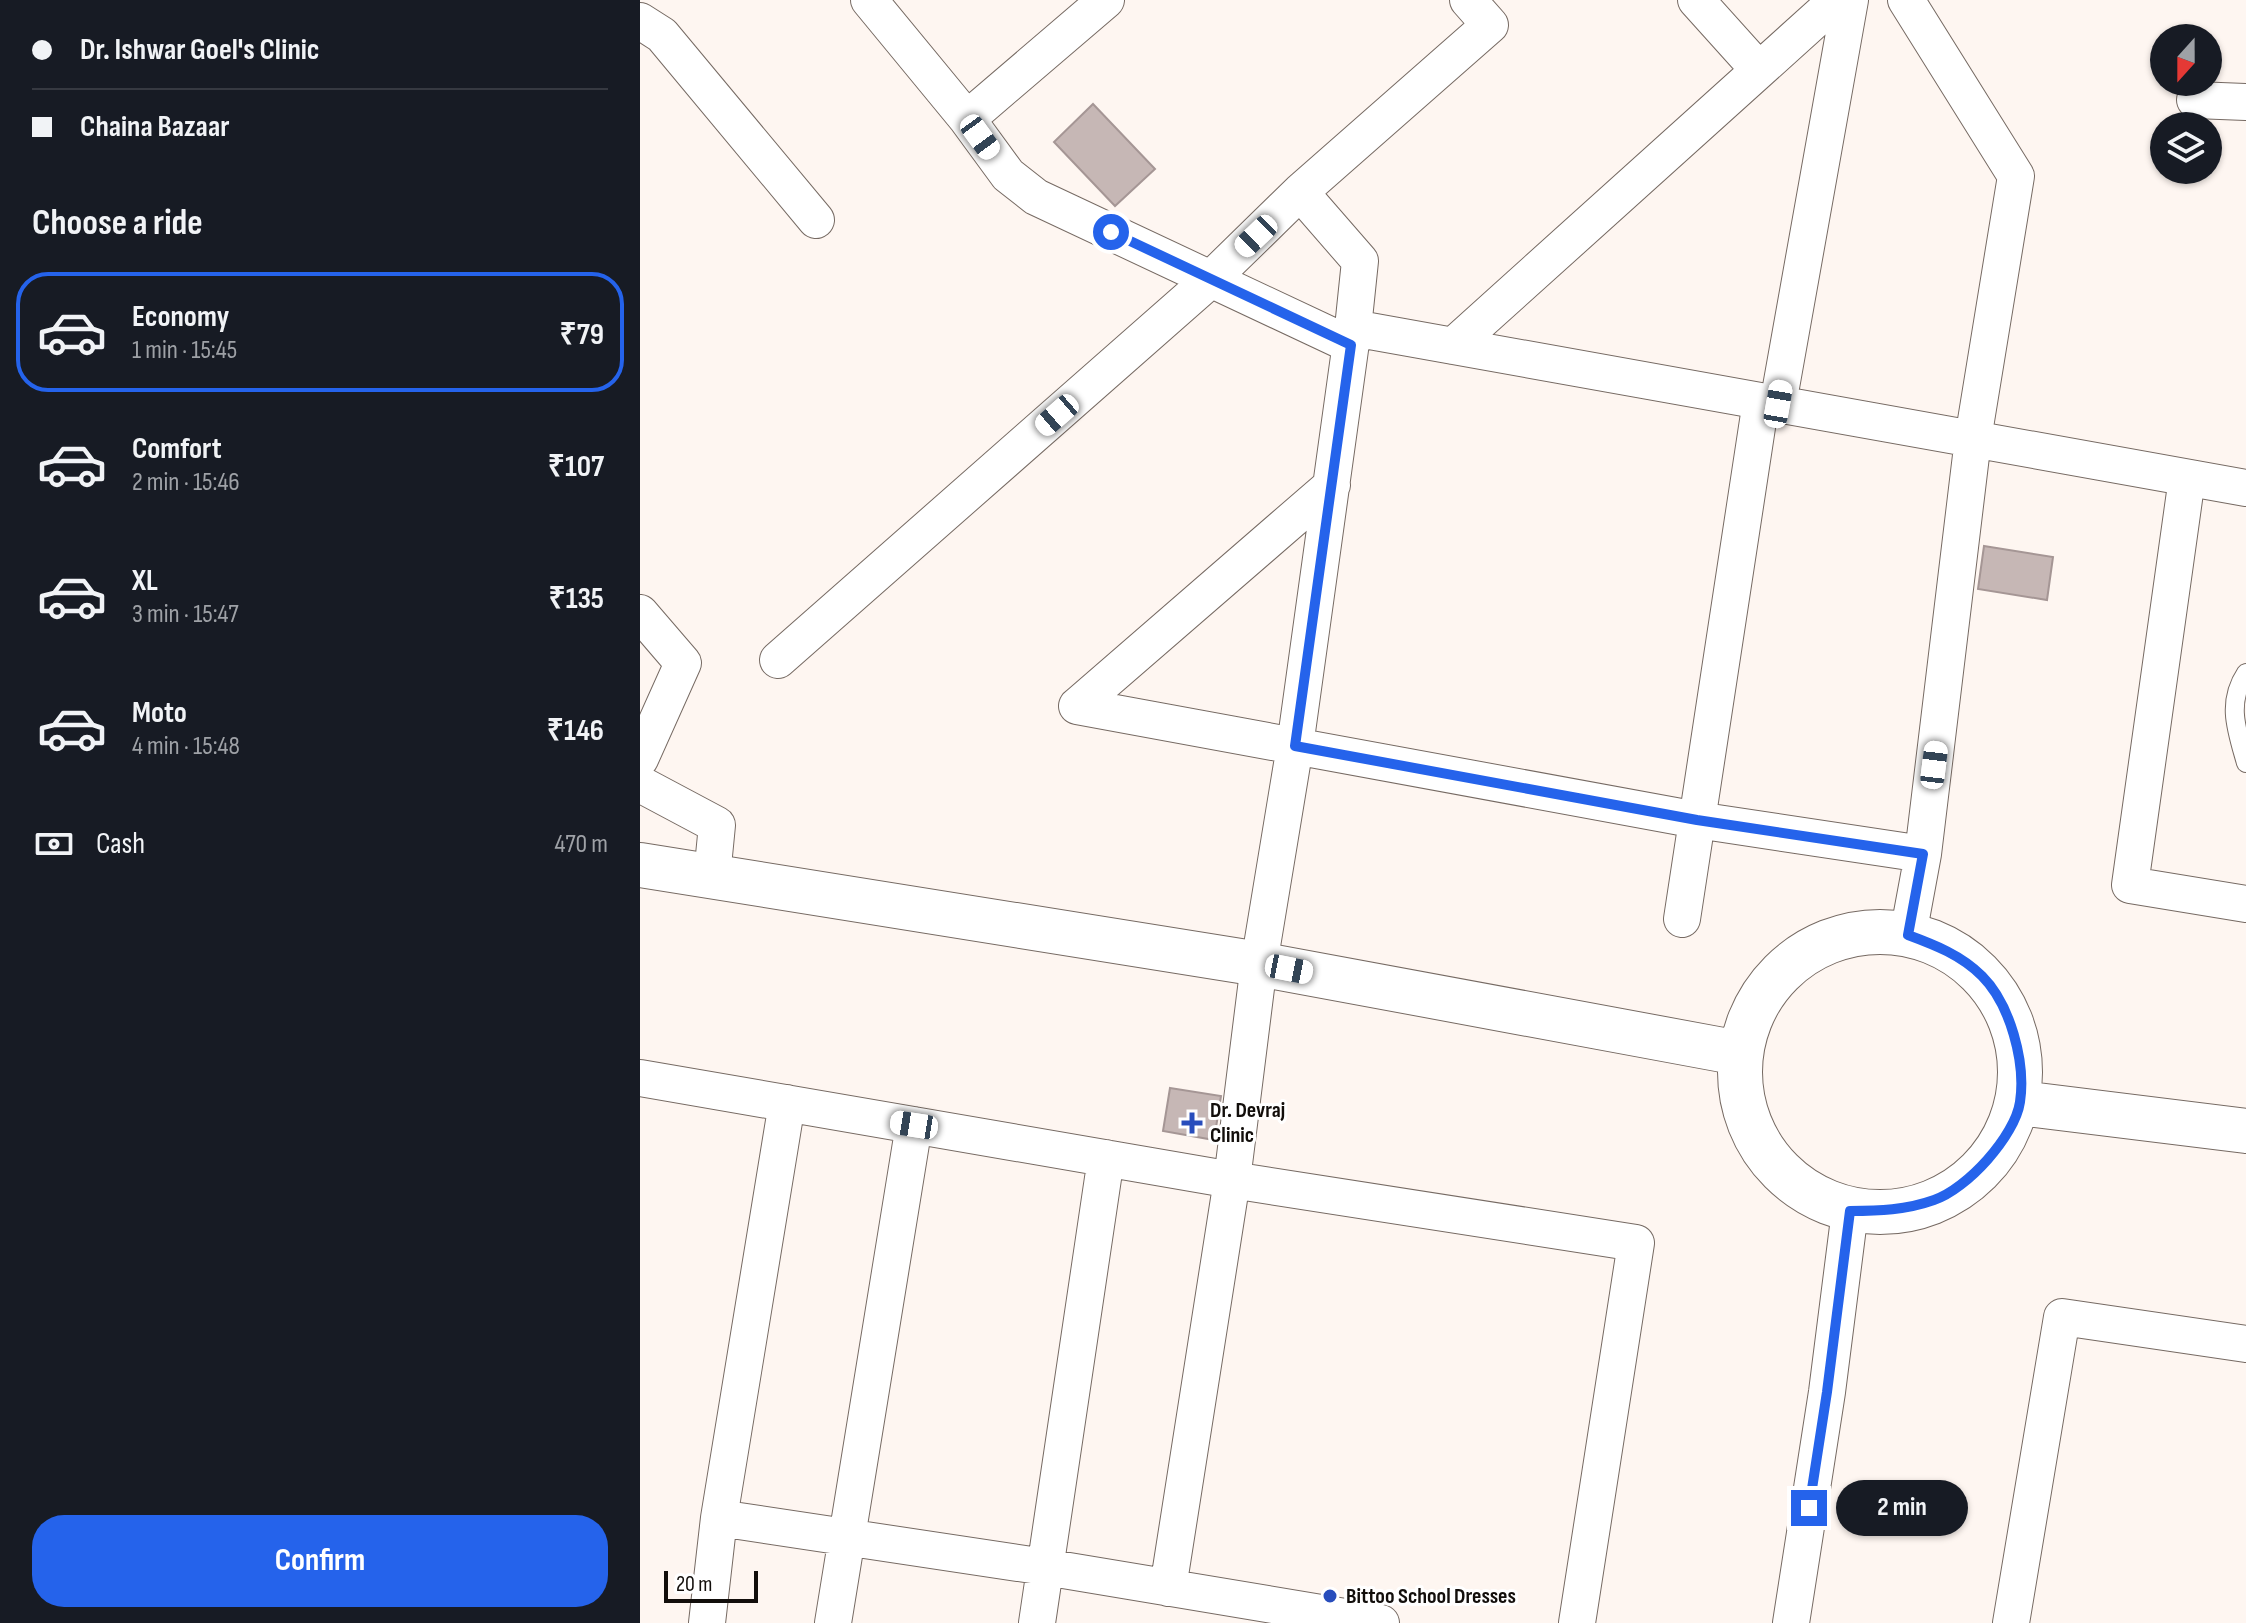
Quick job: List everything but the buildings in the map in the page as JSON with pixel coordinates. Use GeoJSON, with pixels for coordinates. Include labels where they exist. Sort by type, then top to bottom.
{"type":"FeatureCollection","features":[{"type":"Feature","properties":{"kind":"street"},"geometry":{"type":"LineString","coordinates":[[869,0],[967,119],[1008,175],[1036,197],[1211,279],[1352,336],[1453,346],[2246,488]]}},
{"type":"Feature","properties":{"kind":"street"},"geometry":{"type":"LineString","coordinates":[[967,119],[1106,0]]}},
{"type":"Feature","properties":{"kind":"street"},"geometry":{"type":"LineString","coordinates":[[778,660],[1211,279],[1300,192],[1490,25],[1468,0]]}},
{"type":"Feature","properties":{"kind":"street"},"geometry":{"type":"LineString","coordinates":[[1696,0],[1759,70]]}},
{"type":"Feature","properties":{"kind":"street"},"geometry":{"type":"LineString","coordinates":[[1453,346],[1837,0]]}},
{"type":"Feature","properties":{"kind":"street"},"geometry":{"type":"LineString","coordinates":[[1682,919],[1770,403],[1850,0]]}},
{"type":"Feature","properties":{"kind":"street"},"geometry":{"type":"LineString","coordinates":[[1906,0],[2016,176],[1973,439],[1923,854],[1908,935]]}},
{"type":"Feature","properties":{"kind":"street"},"geometry":{"type":"LineString","coordinates":[[640,21],[662,35],[816,220]]}},
{"type":"Feature","properties":{"kind":"street"},"geometry":{"type":"LineString","coordinates":[[2195,100],[2246,102]]}},
{"type":"Feature","properties":{"kind":"street"},"geometry":{"type":"LineString","coordinates":[[1168,1588],[1232,1180],[1259,964],[1295,746],[1360,261],[1300,192]]}},
{"type":"Feature","properties":{"kind":"street"},"geometry":{"type":"LineString","coordinates":[[2187,478],[2130,885],[2246,904]]}},
{"type":"Feature","properties":{"kind":"street"},"geometry":{"type":"LineString","coordinates":[[1332,485],[1077,706],[1697,820],[1923,854]]}},
{"type":"Feature","properties":{"kind":"street"},"geometry":{"type":"LineString","coordinates":[[640,613],[683,663],[640,759]]}},
{"type":"Feature","properties":{"kind":"street"},"geometry":{"type":"LineString","coordinates":[[640,784],[717,825],[712,876]]}},
{"type":"Feature","properties":{"kind":"street"},"geometry":{"type":"LineString","coordinates":[[640,865],[1259,964],[1739,1053]]}},
{"type":"Feature","properties":{"kind":"street"},"geometry":{"type":"LineString","coordinates":[[1861,933],[1908,935],[1948,950],[1983,977],[2008,1014],[2019,1057],[2020,1103],[2002,1142],[1974,1176],[1937,1200],[1895,1211],[1850,1211],[1811,1194],[1777,1168],[1753,1133],[1741,1093],[1739,1053],[1754,1010],[1780,973],[1817,946],[1861,933]]}},
{"type":"Feature","properties":{"kind":"street"},"geometry":{"type":"LineString","coordinates":[[640,1078],[1232,1180],[1636,1243],[1577,1623]]}},
{"type":"Feature","properties":{"kind":"street"},"geometry":{"type":"LineString","coordinates":[[707,1623],[719,1518],[787,1103]]}},
{"type":"Feature","properties":{"kind":"street"},"geometry":{"type":"LineString","coordinates":[[2020,1103],[2246,1131]]}},
{"type":"Feature","properties":{"kind":"street"},"geometry":{"type":"LineString","coordinates":[[833,1623],[914,1125]]}},
{"type":"Feature","properties":{"kind":"street"},"geometry":{"type":"LineString","coordinates":[[1037,1623],[1106,1158]]}},
{"type":"Feature","properties":{"kind":"street"},"geometry":{"type":"LineString","coordinates":[[1791,1623],[1827,1392],[1850,1211]]}},
{"type":"Feature","properties":{"kind":"street"},"geometry":{"type":"LineString","coordinates":[[2011,1623],[2062,1317],[2246,1344]]}},
{"type":"Feature","properties":{"kind":"street"},"geometry":{"type":"LineString","coordinates":[[719,1518],[1045,1567],[1381,1623]]}},
{"type":"Feature","properties":{"kind":"lane"},"geometry":{"type":"LineString","coordinates":[[2246,673],[2238,685],[2232,715],[2246,763]]}},
{"type":"Feature","properties":{"kind":"place","name":"Dr. Devraj Clinic"},"geometry":{"type":"Point","coordinates":[1192,1123]}},
{"type":"Feature","properties":{"kind":"place","name":"Bittoo School Dresses"},"geometry":{"type":"Point","coordinates":[1330,1596]}},
{"type":"Feature","properties":{"kind":"route"},"geometry":{"type":"LineString","coordinates":[[1111,232],[1351,345],[1295,746],[1697,820],[1923,854],[1908,935],[1948,950],[1983,977],[2008,1014],[2019,1057],[2020,1103],[2002,1142],[1974,1176],[1937,1200],[1895,1211],[1850,1211],[1809,1508]]}}]}
